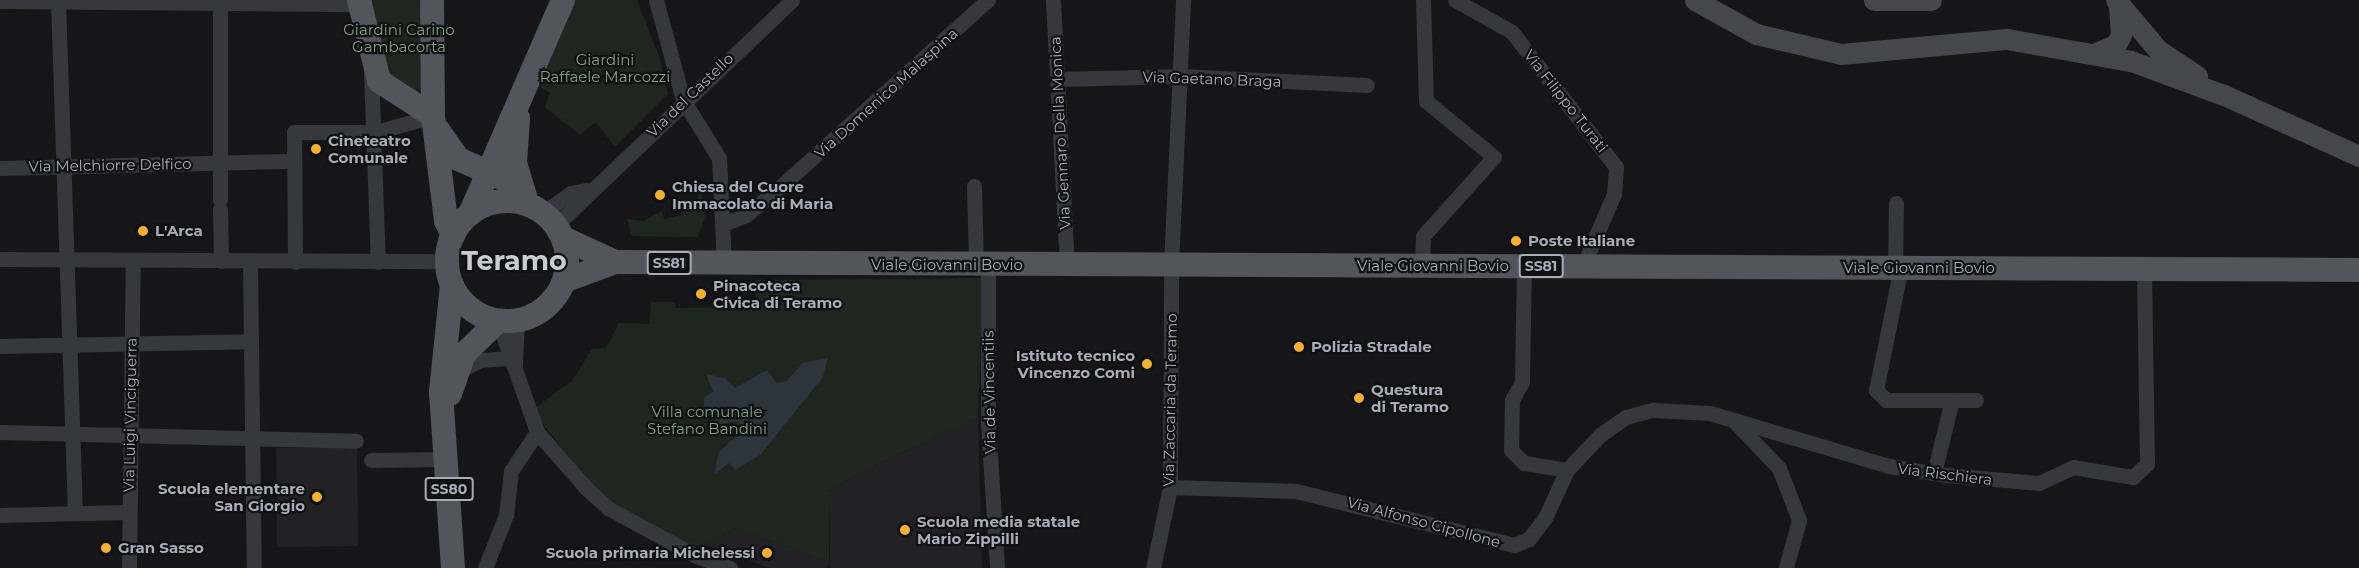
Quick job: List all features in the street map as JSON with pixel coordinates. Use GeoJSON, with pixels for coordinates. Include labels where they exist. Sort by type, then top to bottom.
{"type":"FeatureCollection","features":[{"type":"Feature","properties":{"kind":"main road"},"geometry":{"type":"LineString","coordinates":[[432,0],[434,121],[446,221],[453,235]]}},
{"type":"Feature","properties":{"kind":"main road"},"geometry":{"type":"LineString","coordinates":[[518,113],[543,214],[564,281],[545,308],[507,320],[475,312],[452,285],[447,261],[453,235],[470,214],[487,171],[518,113],[563,0]]}},
{"type":"Feature","properties":{"kind":"main road"},"geometry":{"type":"LineString","coordinates":[[359,2],[370,60],[379,81],[392,93],[434,121],[458,159],[487,171],[543,214]]}},
{"type":"Feature","properties":{"kind":"main road"},"geometry":{"type":"LineString","coordinates":[[392,93],[410,93],[432,72]]}},
{"type":"Feature","properties":{"kind":"main road"},"geometry":{"type":"LineString","coordinates":[[470,214],[500,201],[543,214]]}},
{"type":"Feature","properties":{"kind":"main road","name":"SS81"},"geometry":{"type":"LineString","coordinates":[[543,214],[615,262]]}},
{"type":"Feature","properties":{"kind":"main road","name":"Viale Giovanni Bovio"},"geometry":{"type":"LineString","coordinates":[[615,262],[2359,270]]}},
{"type":"Feature","properties":{"kind":"main road","name":"SS81"},"geometry":{"type":"LineString","coordinates":[[564,281],[615,262]]}},
{"type":"Feature","properties":{"kind":"main road","name":"SS80"},"geometry":{"type":"LineString","coordinates":[[452,285],[442,357],[453,568]]}},
{"type":"Feature","properties":{"kind":"main road","name":"SS80"},"geometry":{"type":"LineString","coordinates":[[446,410],[454,373],[469,348],[507,320]]}},
{"type":"Feature","properties":{"kind":"street"},"geometry":{"type":"LineString","coordinates":[[656,0],[683,100],[719,158],[724,264]]}},
{"type":"Feature","properties":{"kind":"street","name":"Via del Castello"},"geometry":{"type":"LineString","coordinates":[[543,214],[587,190],[792,0]]}},
{"type":"Feature","properties":{"kind":"street","name":"Via Domenico Malaspina"},"geometry":{"type":"LineString","coordinates":[[723,224],[746,215],[788,180],[988,0]]}},
{"type":"Feature","properties":{"kind":"street","name":"Via Gennaro Della Monica"},"geometry":{"type":"LineString","coordinates":[[1053,0],[1067,265]]}},
{"type":"Feature","properties":{"kind":"street","name":"Via Zaccaria da Teramo"},"geometry":{"type":"LineString","coordinates":[[1153,568],[1170,487],[1172,266],[1184,0]]}},
{"type":"Feature","properties":{"kind":"street"},"geometry":{"type":"LineString","coordinates":[[1422,266],[1423,236],[1494,157],[1426,101],[1423,0]]}},
{"type":"Feature","properties":{"kind":"street","name":"Via Filippo Turati"},"geometry":{"type":"LineString","coordinates":[[1455,0],[1512,32],[1616,167],[1614,194],[1583,266]]}},
{"type":"Feature","properties":{"kind":"street"},"geometry":{"type":"LineString","coordinates":[[1695,0],[1756,34],[1841,54],[2007,39],[2131,61],[2224,95],[2359,156]]}},
{"type":"Feature","properties":{"kind":"street"},"geometry":{"type":"LineString","coordinates":[[1874,0],[1931,0]]}},
{"type":"Feature","properties":{"kind":"street"},"geometry":{"type":"LineString","coordinates":[[2116,0],[2123,18],[2121,35],[2131,61]]}},
{"type":"Feature","properties":{"kind":"street"},"geometry":{"type":"LineString","coordinates":[[2116,0],[2144,36],[2224,95]]}},
{"type":"Feature","properties":{"kind":"street"},"geometry":{"type":"LineString","coordinates":[[0,1],[359,2]]}},
{"type":"Feature","properties":{"kind":"street"},"geometry":{"type":"LineString","coordinates":[[58,1],[75,513]]}},
{"type":"Feature","properties":{"kind":"street"},"geometry":{"type":"LineString","coordinates":[[220,2],[221,261]]}},
{"type":"Feature","properties":{"kind":"street"},"geometry":{"type":"LineString","coordinates":[[2094,54],[2106,51],[2121,35],[2144,36]]}},
{"type":"Feature","properties":{"kind":"street"},"geometry":{"type":"LineString","coordinates":[[370,60],[376,132],[378,262]]}},
{"type":"Feature","properties":{"kind":"street","name":"Via Gaetano Braga"},"geometry":{"type":"LineString","coordinates":[[1057,79],[1181,76],[1367,85]]}},
{"type":"Feature","properties":{"kind":"street"},"geometry":{"type":"LineString","coordinates":[[295,256],[294,132],[376,132],[434,121]]}},
{"type":"Feature","properties":{"kind":"street","name":"Via Melchiorre Delfico"},"geometry":{"type":"LineString","coordinates":[[0,168],[294,161]]}},
{"type":"Feature","properties":{"kind":"street","name":"Via de Vincentiis"},"geometry":{"type":"LineString","coordinates":[[974,186],[982,265],[988,423],[997,568]]}},
{"type":"Feature","properties":{"kind":"street"},"geometry":{"type":"LineString","coordinates":[[1896,203],[1898,267],[1876,390],[1886,399],[1976,400]]}},
{"type":"Feature","properties":{"kind":"street"},"geometry":{"type":"LineString","coordinates":[[0,259],[249,261],[295,256],[378,262],[447,261]]}},
{"type":"Feature","properties":{"kind":"street","name":"Via Luigi Vinciguerra"},"geometry":{"type":"LineString","coordinates":[[129,568],[128,434],[133,261]]}},
{"type":"Feature","properties":{"kind":"street"},"geometry":{"type":"LineString","coordinates":[[249,261],[254,568]]}},
{"type":"Feature","properties":{"kind":"street"},"geometry":{"type":"LineString","coordinates":[[1524,266],[1522,382],[1512,400],[1511,450],[1524,463],[1567,470]]}},
{"type":"Feature","properties":{"kind":"street","name":"Via Rischiera"},"geometry":{"type":"LineString","coordinates":[[1567,470],[1626,417],[1653,410],[1710,413],[1890,466],[1934,473],[2039,483],[2073,467],[2133,477],[2147,464],[2144,269]]}},
{"type":"Feature","properties":{"kind":"street"},"geometry":{"type":"LineString","coordinates":[[507,320],[507,358],[537,432],[608,508],[696,556],[730,568]]}},
{"type":"Feature","properties":{"kind":"street"},"geometry":{"type":"LineString","coordinates":[[507,320],[514,374]]}},
{"type":"Feature","properties":{"kind":"street"},"geometry":{"type":"LineString","coordinates":[[0,346],[250,341]]}},
{"type":"Feature","properties":{"kind":"street"},"geometry":{"type":"LineString","coordinates":[[454,373],[480,360],[507,358]]}},
{"type":"Feature","properties":{"kind":"street"},"geometry":{"type":"LineString","coordinates":[[1934,473],[1952,400]]}},
{"type":"Feature","properties":{"kind":"street"},"geometry":{"type":"LineString","coordinates":[[1735,422],[1779,468],[1799,520],[1786,568]]}},
{"type":"Feature","properties":{"kind":"street"},"geometry":{"type":"LineString","coordinates":[[0,432],[356,441]]}},
{"type":"Feature","properties":{"kind":"street"},"geometry":{"type":"LineString","coordinates":[[485,568],[506,515],[510,471],[537,432]]}},
{"type":"Feature","properties":{"kind":"street"},"geometry":{"type":"LineString","coordinates":[[371,460],[447,459]]}},
{"type":"Feature","properties":{"kind":"street","name":"Via Alfonso Cipollone"},"geometry":{"type":"LineString","coordinates":[[1170,487],[1296,491],[1514,545],[1529,539],[1545,518],[1567,470]]}},
{"type":"Feature","properties":{"kind":"street"},"geometry":{"type":"LineString","coordinates":[[0,515],[128,512]]}},
{"type":"Feature","properties":{"kind":"shaded area"},"geometry":{"type":"Polygon","coordinates":[[[828,358],[823,377],[761,454],[736,470],[729,463],[715,474],[718,453],[743,430],[738,421],[721,424],[704,411],[704,398],[713,392],[706,374],[725,378],[735,388],[767,370],[777,383],[787,381],[803,363],[828,358]]]}},
{"type":"Feature","properties":{"kind":"shaded area","name":"Scuola media statale Mario Zippilli"},"geometry":{"type":"Polygon","coordinates":[[[978,418],[982,568],[830,568],[829,492],[858,473],[978,418]]]}},
{"type":"Feature","properties":{"kind":"shaded area","name":"Scuola elementare San Giorgio"},"geometry":{"type":"Polygon","coordinates":[[[357,447],[358,546],[277,547],[276,448],[357,447]]]}},
{"type":"Feature","properties":{"kind":"shaded area","name":"Scuola primaria Michelessi"},"geometry":{"type":"Polygon","coordinates":[[[736,528],[830,562],[827,568],[770,568],[706,545],[736,528]]]}},
{"type":"Feature","properties":{"kind":"green space","name":"Giardini Carino Gambacorta"},"geometry":{"type":"Polygon","coordinates":[[[360,0],[432,0],[423,86],[410,93],[392,93],[360,0]]]}},
{"type":"Feature","properties":{"kind":"green space","name":"Giardini Raffaele Marcozzi"},"geometry":{"type":"Polygon","coordinates":[[[572,0],[637,0],[659,56],[668,94],[615,147],[596,122],[580,135],[545,107],[550,93],[540,87],[572,0]]]}},
{"type":"Feature","properties":{"kind":"green space"},"geometry":{"type":"Polygon","coordinates":[[[701,190],[705,217],[698,237],[632,236],[627,219],[643,221],[662,211],[664,219],[681,215],[679,206],[695,202],[701,190]]]}},
{"type":"Feature","properties":{"kind":"green space","name":"Villa comunale Stefano Bandini"},"geometry":{"type":"Polygon","coordinates":[[[983,278],[978,418],[858,473],[829,492],[829,562],[736,528],[706,545],[690,545],[611,501],[587,480],[532,410],[572,381],[592,349],[606,348],[619,323],[649,324],[651,302],[675,302],[676,308],[756,307],[755,280],[983,278]]]}},
{"type":"Feature","properties":{"kind":"place","name":"Cineteatro Comunale"},"geometry":{"type":"Point","coordinates":[316,149]}},
{"type":"Feature","properties":{"kind":"place","name":"Chiesa del Cuore Immacolato di Maria"},"geometry":{"type":"Point","coordinates":[660,195]}},
{"type":"Feature","properties":{"kind":"place","name":"L'Arca"},"geometry":{"type":"Point","coordinates":[143,231]}},
{"type":"Feature","properties":{"kind":"place","name":"Poste Italiane"},"geometry":{"type":"Point","coordinates":[1516,241]}},
{"type":"Feature","properties":{"kind":"place","name":"Pinacoteca Civica di Teramo"},"geometry":{"type":"Point","coordinates":[701,294]}},
{"type":"Feature","properties":{"kind":"place","name":"Polizia Stradale"},"geometry":{"type":"Point","coordinates":[1299,347]}},
{"type":"Feature","properties":{"kind":"place","name":"Istituto tecnico Vincenzo Comi"},"geometry":{"type":"Point","coordinates":[1147,364]}},
{"type":"Feature","properties":{"kind":"place","name":"Questura di Teramo"},"geometry":{"type":"Point","coordinates":[1359,398]}},
{"type":"Feature","properties":{"kind":"place","name":"Scuola elementare San Giorgio"},"geometry":{"type":"Point","coordinates":[317,497]}},
{"type":"Feature","properties":{"kind":"place","name":"Scuola media statale Mario Zippilli"},"geometry":{"type":"Point","coordinates":[905,530]}},
{"type":"Feature","properties":{"kind":"place","name":"Gran Sasso"},"geometry":{"type":"Point","coordinates":[106,548]}},
{"type":"Feature","properties":{"kind":"place","name":"Scuola primaria Michelessi"},"geometry":{"type":"Point","coordinates":[767,553]}},
{"type":"Feature","properties":{"kind":"district","name":"Teramo"},"geometry":{"type":"Point","coordinates":[514,261]}}]}
